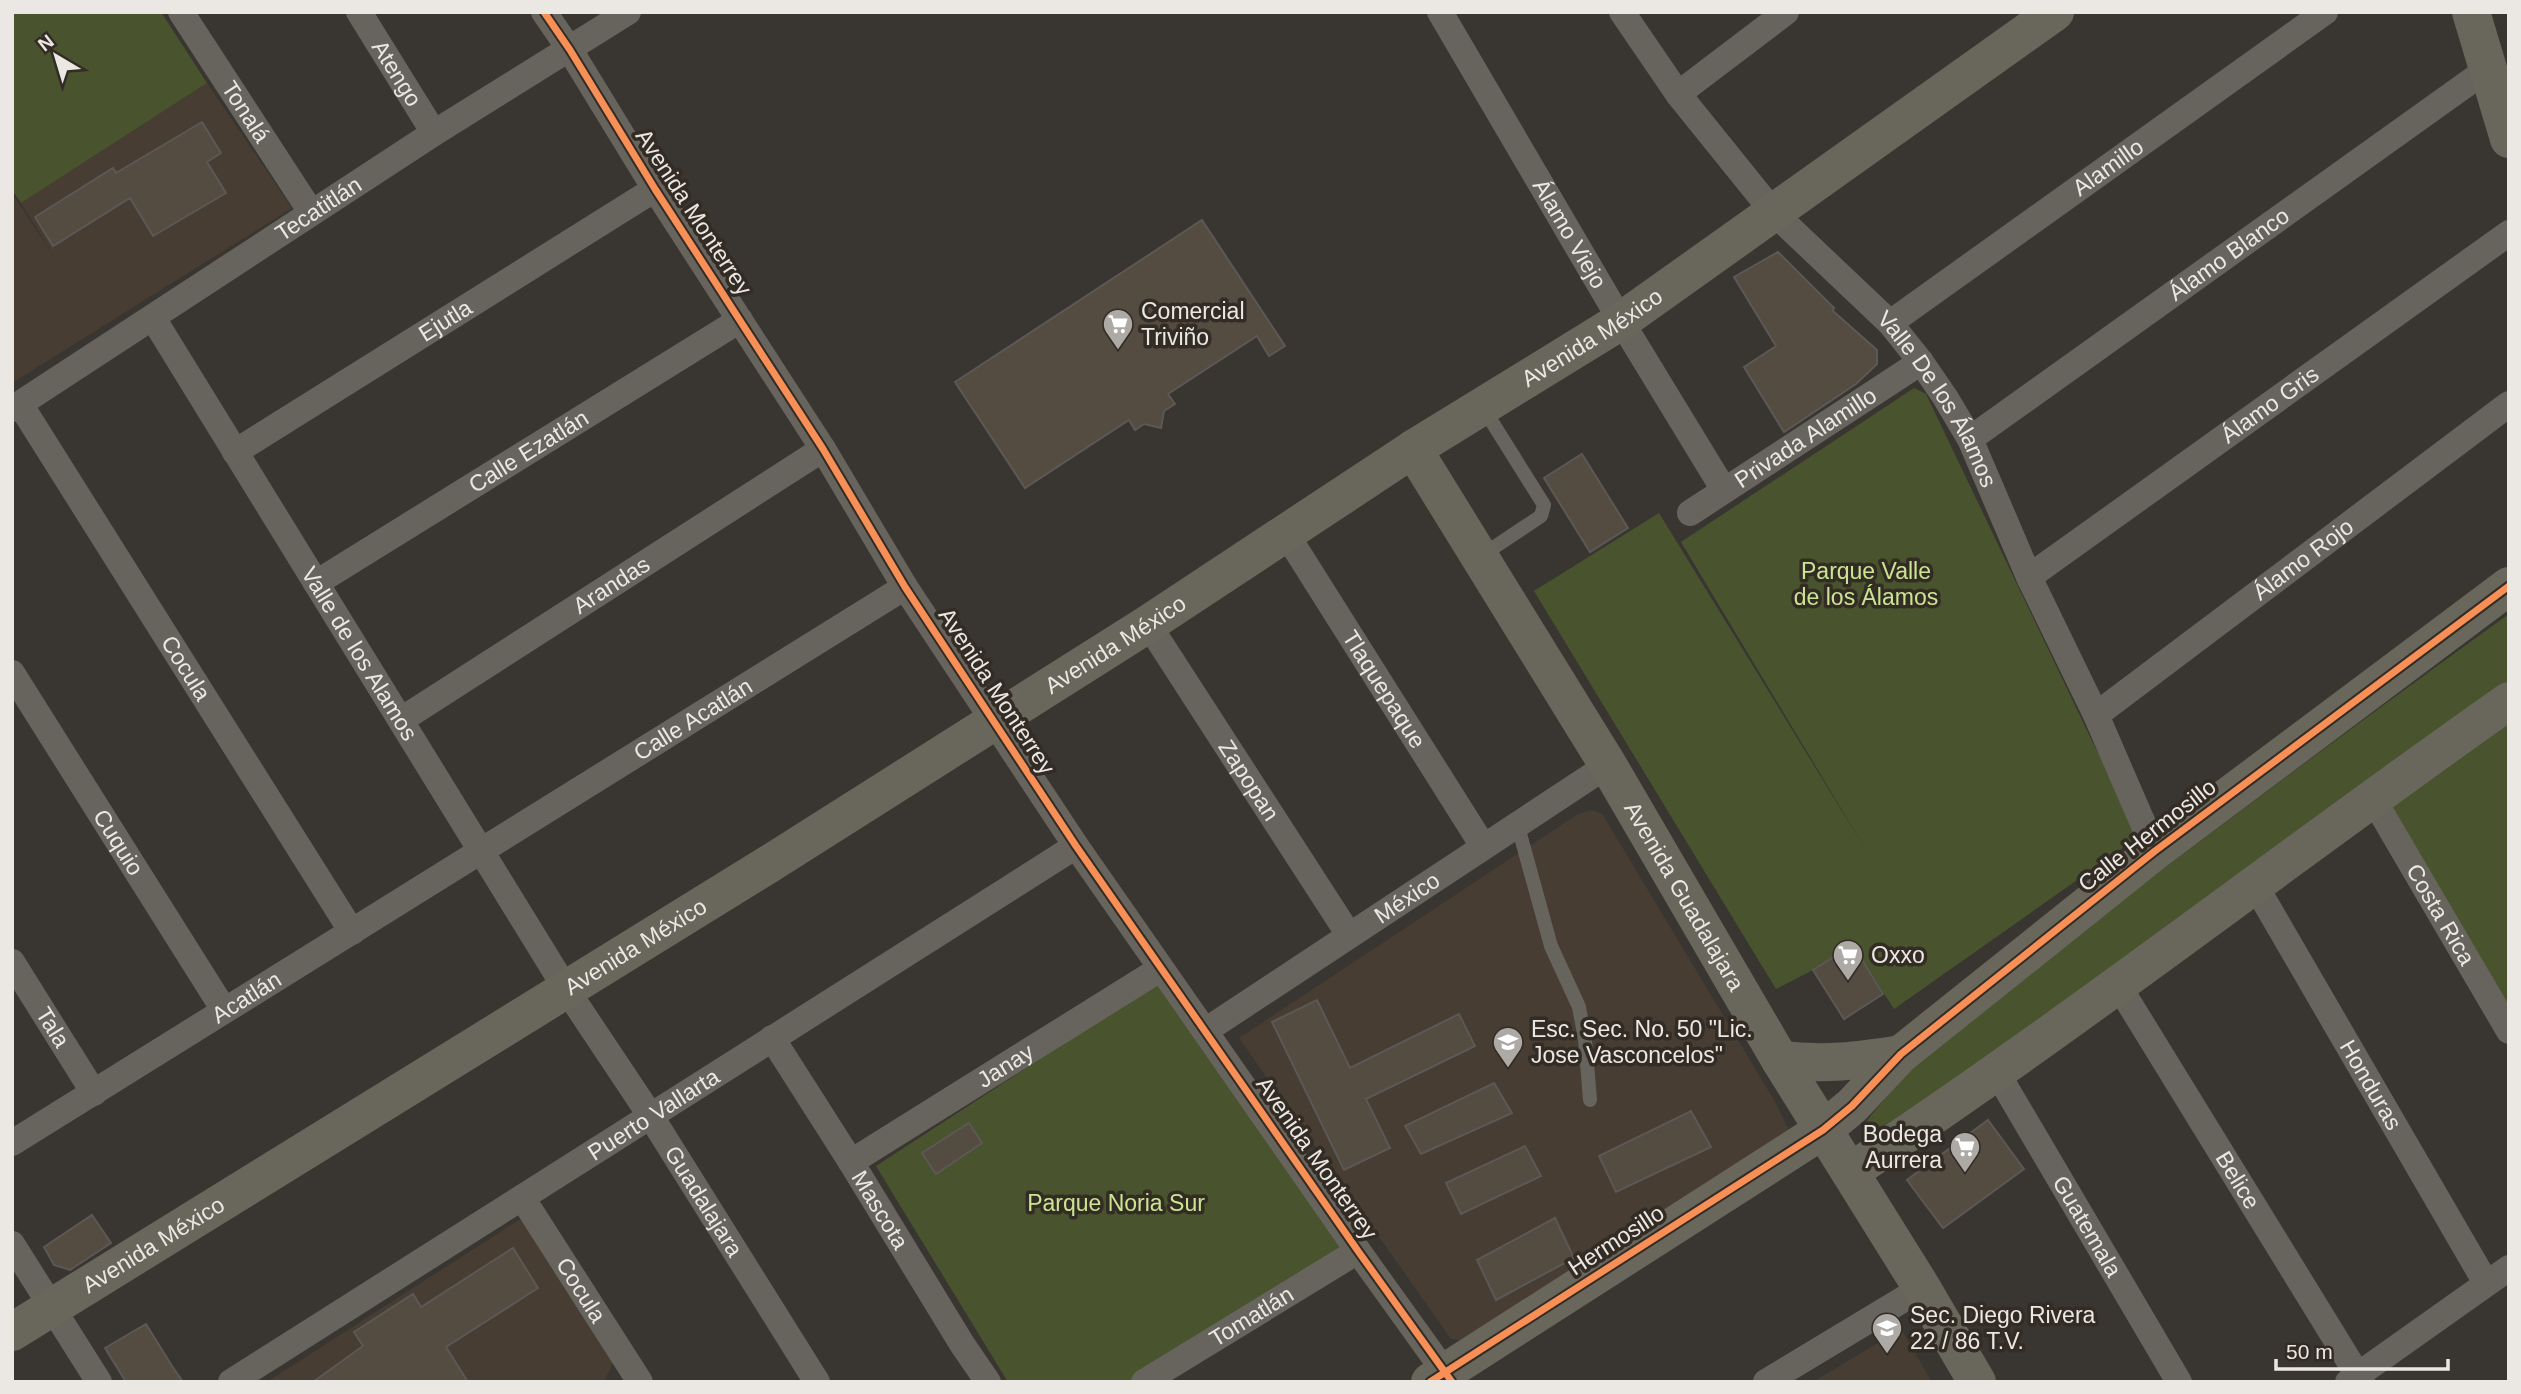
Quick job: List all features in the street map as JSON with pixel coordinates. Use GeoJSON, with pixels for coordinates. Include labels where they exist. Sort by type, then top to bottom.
{"type":"FeatureCollection","features":[{"type":"Feature","properties":{"kind":"street","name":"Tonalá"},"geometry":{"type":"LineString","coordinates":[[181,12],[310,212]]}},
{"type":"Feature","properties":{"kind":"street","name":"Atengo"},"geometry":{"type":"LineString","coordinates":[[359,12],[434,133]]}},
{"type":"Feature","properties":{"kind":"street","name":"Avenida Monterrey"},"geometry":{"type":"LineString","coordinates":[[544,12],[570,50],[654,190],[823,449],[905,587],[1076,846],[1358,1251],[1443,1378]]}},
{"type":"Feature","properties":{"kind":"street","name":"Tecatitlán"},"geometry":{"type":"LineString","coordinates":[[16,407],[310,212],[628,12]]}},
{"type":"Feature","properties":{"kind":"street","name":"Álamo Viejo"},"geometry":{"type":"LineString","coordinates":[[1440,12],[1724,490]]}},
{"type":"Feature","properties":{"kind":"street","name":"Valle De los Álamos"},"geometry":{"type":"LineString","coordinates":[[1622,12],[1678,94],[1774,213],[1890,323],[1921,362],[1970,439],[2029,577],[2096,715],[2155,851]]}},
{"type":"Feature","properties":{"kind":"street"},"geometry":{"type":"LineString","coordinates":[[1678,94],[1786,12]]}},
{"type":"Feature","properties":{"kind":"street","name":"Avenida México"},"geometry":{"type":"LineString","coordinates":[[12,1332],[769,864],[1148,624],[1413,449],[1622,321],[2055,12]]}},
{"type":"Feature","properties":{"kind":"street","name":"Alamillo"},"geometry":{"type":"LineString","coordinates":[[1890,323],[2325,12]]}},
{"type":"Feature","properties":{"kind":"street"},"geometry":{"type":"LineString","coordinates":[[2471,12],[2509,139]]}},
{"type":"Feature","properties":{"kind":"street","name":"Álamo Blanco"},"geometry":{"type":"LineString","coordinates":[[1970,439],[2489,68]]}},
{"type":"Feature","properties":{"kind":"street","name":"Ejutla"},"geometry":{"type":"LineString","coordinates":[[235,452],[654,190]]}},
{"type":"Feature","properties":{"kind":"street","name":"Álamo Gris"},"geometry":{"type":"LineString","coordinates":[[2029,577],[2509,233]]}},
{"type":"Feature","properties":{"kind":"street","name":"Valle de los Alamos"},"geometry":{"type":"LineString","coordinates":[[153,318],[566,989]]}},
{"type":"Feature","properties":{"kind":"street","name":"Calle Ezatlán"},"geometry":{"type":"LineString","coordinates":[[316,583],[740,320]]}},
{"type":"Feature","properties":{"kind":"street","name":"Privada Alamillo"},"geometry":{"type":"LineString","coordinates":[[1690,513],[1921,362]]}},
{"type":"Feature","properties":{"kind":"street","name":"Álamo Rojo"},"geometry":{"type":"LineString","coordinates":[[2096,715],[2509,404]]}},
{"type":"Feature","properties":{"kind":"street","name":"Cocula"},"geometry":{"type":"LineString","coordinates":[[16,407],[352,932]]}},
{"type":"Feature","properties":{"kind":"street","name":"Arandas"},"geometry":{"type":"LineString","coordinates":[[401,720],[823,449]]}},
{"type":"Feature","properties":{"kind":"street","name":"Avenida Guadalajara"},"geometry":{"type":"LineString","coordinates":[[1413,449],[1608,765],[1780,1060],[1922,1288],[1977,1382]]}},
{"type":"Feature","properties":{"kind":"street"},"geometry":{"type":"LineString","coordinates":[[1357,485],[1395,477],[1407,480],[1429,493],[1454,515]]}},
{"type":"Feature","properties":{"kind":"street","name":"Tlaquepaque"},"geometry":{"type":"LineString","coordinates":[[1285,532],[1483,846]]}},
{"type":"Feature","properties":{"kind":"street","name":"Calle Hermosillo"},"geometry":{"type":"LineString","coordinates":[[1823,1130],[1852,1106],[1901,1054],[2155,851],[2509,586]]}},
{"type":"Feature","properties":{"kind":"street","name":"Calle Acatlán"},"geometry":{"type":"LineString","coordinates":[[482,852],[905,587]]}},
{"type":"Feature","properties":{"kind":"street","name":"Zapopan"},"geometry":{"type":"LineString","coordinates":[[1148,624],[1349,934]]}},
{"type":"Feature","properties":{"kind":"street","name":"Cuquio"},"geometry":{"type":"LineString","coordinates":[[12,673],[224,1010]]}},
{"type":"Feature","properties":{"kind":"street"},"geometry":{"type":"LineString","coordinates":[[1850,1172],[2118,985],[2372,797],[2509,701]]}},
{"type":"Feature","properties":{"kind":"street","name":"México"},"geometry":{"type":"LineString","coordinates":[[1205,1031],[1608,765]]}},
{"type":"Feature","properties":{"kind":"street","name":"Costa Rica"},"geometry":{"type":"LineString","coordinates":[[2372,797],[2509,1031]]}},
{"type":"Feature","properties":{"kind":"street","name":"Puerto Vallarta"},"geometry":{"type":"LineString","coordinates":[[230,1382],[523,1199],[650,1115],[1076,846]]}},
{"type":"Feature","properties":{"kind":"street","name":"Acatlán"},"geometry":{"type":"LineString","coordinates":[[12,1143],[482,852]]}},
{"type":"Feature","properties":{"kind":"street","name":"Honduras"},"geometry":{"type":"LineString","coordinates":[[2255,885],[2486,1283]]}},
{"type":"Feature","properties":{"kind":"street","name":"Tala"},"geometry":{"type":"LineString","coordinates":[[12,962],[94,1093]]}},
{"type":"Feature","properties":{"kind":"street","name":"Janay"},"geometry":{"type":"LineString","coordinates":[[851,1162],[1160,969]]}},
{"type":"Feature","properties":{"kind":"street","name":"Belice"},"geometry":{"type":"LineString","coordinates":[[2118,985],[2356,1379]]}},
{"type":"Feature","properties":{"kind":"street","name":"Guadalajara"},"geometry":{"type":"LineString","coordinates":[[566,989],[650,1115],[817,1382]]}},
{"type":"Feature","properties":{"kind":"street","name":"Mascota"},"geometry":{"type":"LineString","coordinates":[[772,1038],[988,1382]]}},
{"type":"Feature","properties":{"kind":"street"},"geometry":{"type":"LineString","coordinates":[[1780,1060],[1816,1064],[1847,1063],[1901,1054]]}},
{"type":"Feature","properties":{"kind":"street","name":"Guatemala"},"geometry":{"type":"LineString","coordinates":[[1996,1071],[2179,1382]]}},
{"type":"Feature","properties":{"kind":"street","name":"Hermosillo"},"geometry":{"type":"LineString","coordinates":[[1443,1378],[1823,1130]]}},
{"type":"Feature","properties":{"kind":"street","name":"Cocula"},"geometry":{"type":"LineString","coordinates":[[523,1199],[635,1380]]}},
{"type":"Feature","properties":{"kind":"street"},"geometry":{"type":"LineString","coordinates":[[12,1244],[99,1382]]}},
{"type":"Feature","properties":{"kind":"street","name":"Tomatlán"},"geometry":{"type":"LineString","coordinates":[[1144,1382],[1358,1251]]}},
{"type":"Feature","properties":{"kind":"street"},"geometry":{"type":"LineString","coordinates":[[2356,1379],[2509,1268]]}},
{"type":"Feature","properties":{"kind":"street"},"geometry":{"type":"LineString","coordinates":[[1766,1382],[1922,1288]]}},
{"type":"Feature","properties":{"kind":"lane"},"geometry":{"type":"LineString","coordinates":[[1479,557],[1541,516],[1544,505],[1482,406]]}},
{"type":"Feature","properties":{"kind":"lane"},"geometry":{"type":"LineString","coordinates":[[1517,823],[1552,946],[1579,1007],[1585,1039],[1590,1100]]}},
{"type":"Feature","properties":{"kind":"shaded area"},"geometry":{"type":"Polygon","coordinates":[[[207,83],[292,208],[12,383],[12,193],[56,260],[21,203],[207,83]]]}},
{"type":"Feature","properties":{"kind":"shaded area","name":"Esc. Sec. No. 50 \"Lic. Jose Vasconcelos\""},"geometry":{"type":"Polygon","coordinates":[[[1593,810],[1603,815],[1774,1100],[1789,1130],[1466,1341],[1451,1339],[1239,1038],[1578,814],[1593,810]]]}},
{"type":"Feature","properties":{"kind":"shaded area"},"geometry":{"type":"Polygon","coordinates":[[[519,1220],[534,1223],[616,1357],[604,1381],[267,1382],[519,1220]]]}},
{"type":"Feature","properties":{"kind":"shaded area","name":"Sec. Diego Rivera 22 / 86 T.V."},"geometry":{"type":"Polygon","coordinates":[[[1901,1329],[1932,1382],[1813,1382],[1901,1329]]]}},
{"type":"Feature","properties":{"kind":"green space"},"geometry":{"type":"Polygon","coordinates":[[[12,12],[161,12],[207,83],[21,203],[12,190],[12,12]]]}},
{"type":"Feature","properties":{"kind":"green space","name":"Parque Valle de los Álamos"},"geometry":{"type":"Polygon","coordinates":[[[1914,388],[1926,394],[2092,741],[2141,835],[1894,1009],[1853,945],[1776,989],[1534,591],[1659,513],[1869,855],[1681,542],[1914,388]]]}},
{"type":"Feature","properties":{"kind":"green space"},"geometry":{"type":"Polygon","coordinates":[[[2509,614],[2509,694],[1864,1145],[1862,1127],[1890,1093],[1920,1061],[1988,1002],[2509,614]]]}},
{"type":"Feature","properties":{"kind":"green space"},"geometry":{"type":"Polygon","coordinates":[[[2509,724],[2509,1014],[2384,813],[2509,724]]]}},
{"type":"Feature","properties":{"kind":"green space","name":"Parque Noria Sur"},"geometry":{"type":"Polygon","coordinates":[[[1160,981],[1346,1253],[1130,1382],[1008,1382],[876,1166],[1160,981]]]}},
{"type":"Feature","properties":{"kind":"building"},"geometry":{"type":"Polygon","coordinates":[[[202,122],[221,153],[207,162],[226,193],[153,236],[130,198],[53,246],[35,217],[113,168],[116,173],[202,122]]]}},
{"type":"Feature","properties":{"kind":"building","name":"Comercial Triviño"},"geometry":{"type":"Polygon","coordinates":[[[1202,220],[1285,346],[1269,356],[1257,336],[1168,394],[1175,404],[1164,411],[1161,428],[1144,424],[1135,430],[1129,420],[1025,488],[955,382],[1202,220]]]}},
{"type":"Feature","properties":{"kind":"building"},"geometry":{"type":"Polygon","coordinates":[[[1778,252],[1834,308],[1833,311],[1877,350],[1877,364],[1856,384],[1784,432],[1744,367],[1776,346],[1734,277],[1778,252]]]}},
{"type":"Feature","properties":{"kind":"building"},"geometry":{"type":"Polygon","coordinates":[[[1582,454],[1628,528],[1590,552],[1544,478],[1582,454]]]}},
{"type":"Feature","properties":{"kind":"building","name":"Oxxo"},"geometry":{"type":"Polygon","coordinates":[[[1853,945],[1883,994],[1844,1019],[1813,970],[1853,945]]]}},
{"type":"Feature","properties":{"kind":"building"},"geometry":{"type":"Polygon","coordinates":[[[1317,1000],[1350,1068],[1459,1014],[1475,1046],[1366,1099],[1390,1148],[1344,1170],[1272,1022],[1317,1000]]]}},
{"type":"Feature","properties":{"kind":"building"},"geometry":{"type":"Polygon","coordinates":[[[1494,1083],[1512,1113],[1421,1154],[1405,1126],[1494,1083]]]}},
{"type":"Feature","properties":{"kind":"building"},"geometry":{"type":"Polygon","coordinates":[[[1691,1111],[1711,1147],[1616,1192],[1599,1156],[1691,1111]]]}},
{"type":"Feature","properties":{"kind":"building","name":"Bodega Aurrera"},"geometry":{"type":"Polygon","coordinates":[[[1988,1120],[2024,1169],[1943,1228],[1907,1180],[1988,1120]]]}},
{"type":"Feature","properties":{"kind":"building"},"geometry":{"type":"Polygon","coordinates":[[[969,1123],[982,1143],[936,1174],[922,1153],[969,1123]]]}},
{"type":"Feature","properties":{"kind":"building"},"geometry":{"type":"Polygon","coordinates":[[[1525,1146],[1541,1176],[1461,1214],[1446,1183],[1525,1146]]]}},
{"type":"Feature","properties":{"kind":"building"},"geometry":{"type":"Polygon","coordinates":[[[92,1215],[111,1243],[70,1270],[54,1265],[44,1247],[92,1215]]]}},
{"type":"Feature","properties":{"kind":"building"},"geometry":{"type":"Polygon","coordinates":[[[1555,1218],[1574,1258],[1496,1300],[1477,1260],[1555,1218]]]}},
{"type":"Feature","properties":{"kind":"building"},"geometry":{"type":"Polygon","coordinates":[[[513,1248],[538,1288],[446,1347],[468,1382],[313,1382],[363,1346],[354,1332],[413,1294],[421,1307],[513,1248]]]}},
{"type":"Feature","properties":{"kind":"building"},"geometry":{"type":"Polygon","coordinates":[[[146,1324],[183,1382],[126,1382],[105,1348],[146,1324]]]}},
{"type":"Feature","properties":{"kind":"cycle path"},"geometry":{"type":"LineString","coordinates":[[544,12],[823,449],[905,587],[1076,846],[1452,1382]]}},
{"type":"Feature","properties":{"kind":"cycle path"},"geometry":{"type":"LineString","coordinates":[[1430,1382],[1823,1130],[1852,1106],[1901,1054],[2155,851],[2509,586]]}},
{"type":"Feature","properties":{"kind":"place","name":"Comercial Triviño"},"geometry":{"type":"Point","coordinates":[1118,351]}},
{"type":"Feature","properties":{"kind":"place","name":"Oxxo"},"geometry":{"type":"Point","coordinates":[1848,982]}},
{"type":"Feature","properties":{"kind":"place","name":"Esc. Sec. No. 50 \"Lic. Jose Vasconcelos\""},"geometry":{"type":"Point","coordinates":[1508,1069]}},
{"type":"Feature","properties":{"kind":"place","name":"Bodega Aurrera"},"geometry":{"type":"Point","coordinates":[1965,1174]}},
{"type":"Feature","properties":{"kind":"place","name":"Sec. Diego Rivera 22 / 86 T.V."},"geometry":{"type":"Point","coordinates":[1887,1355]}}]}
